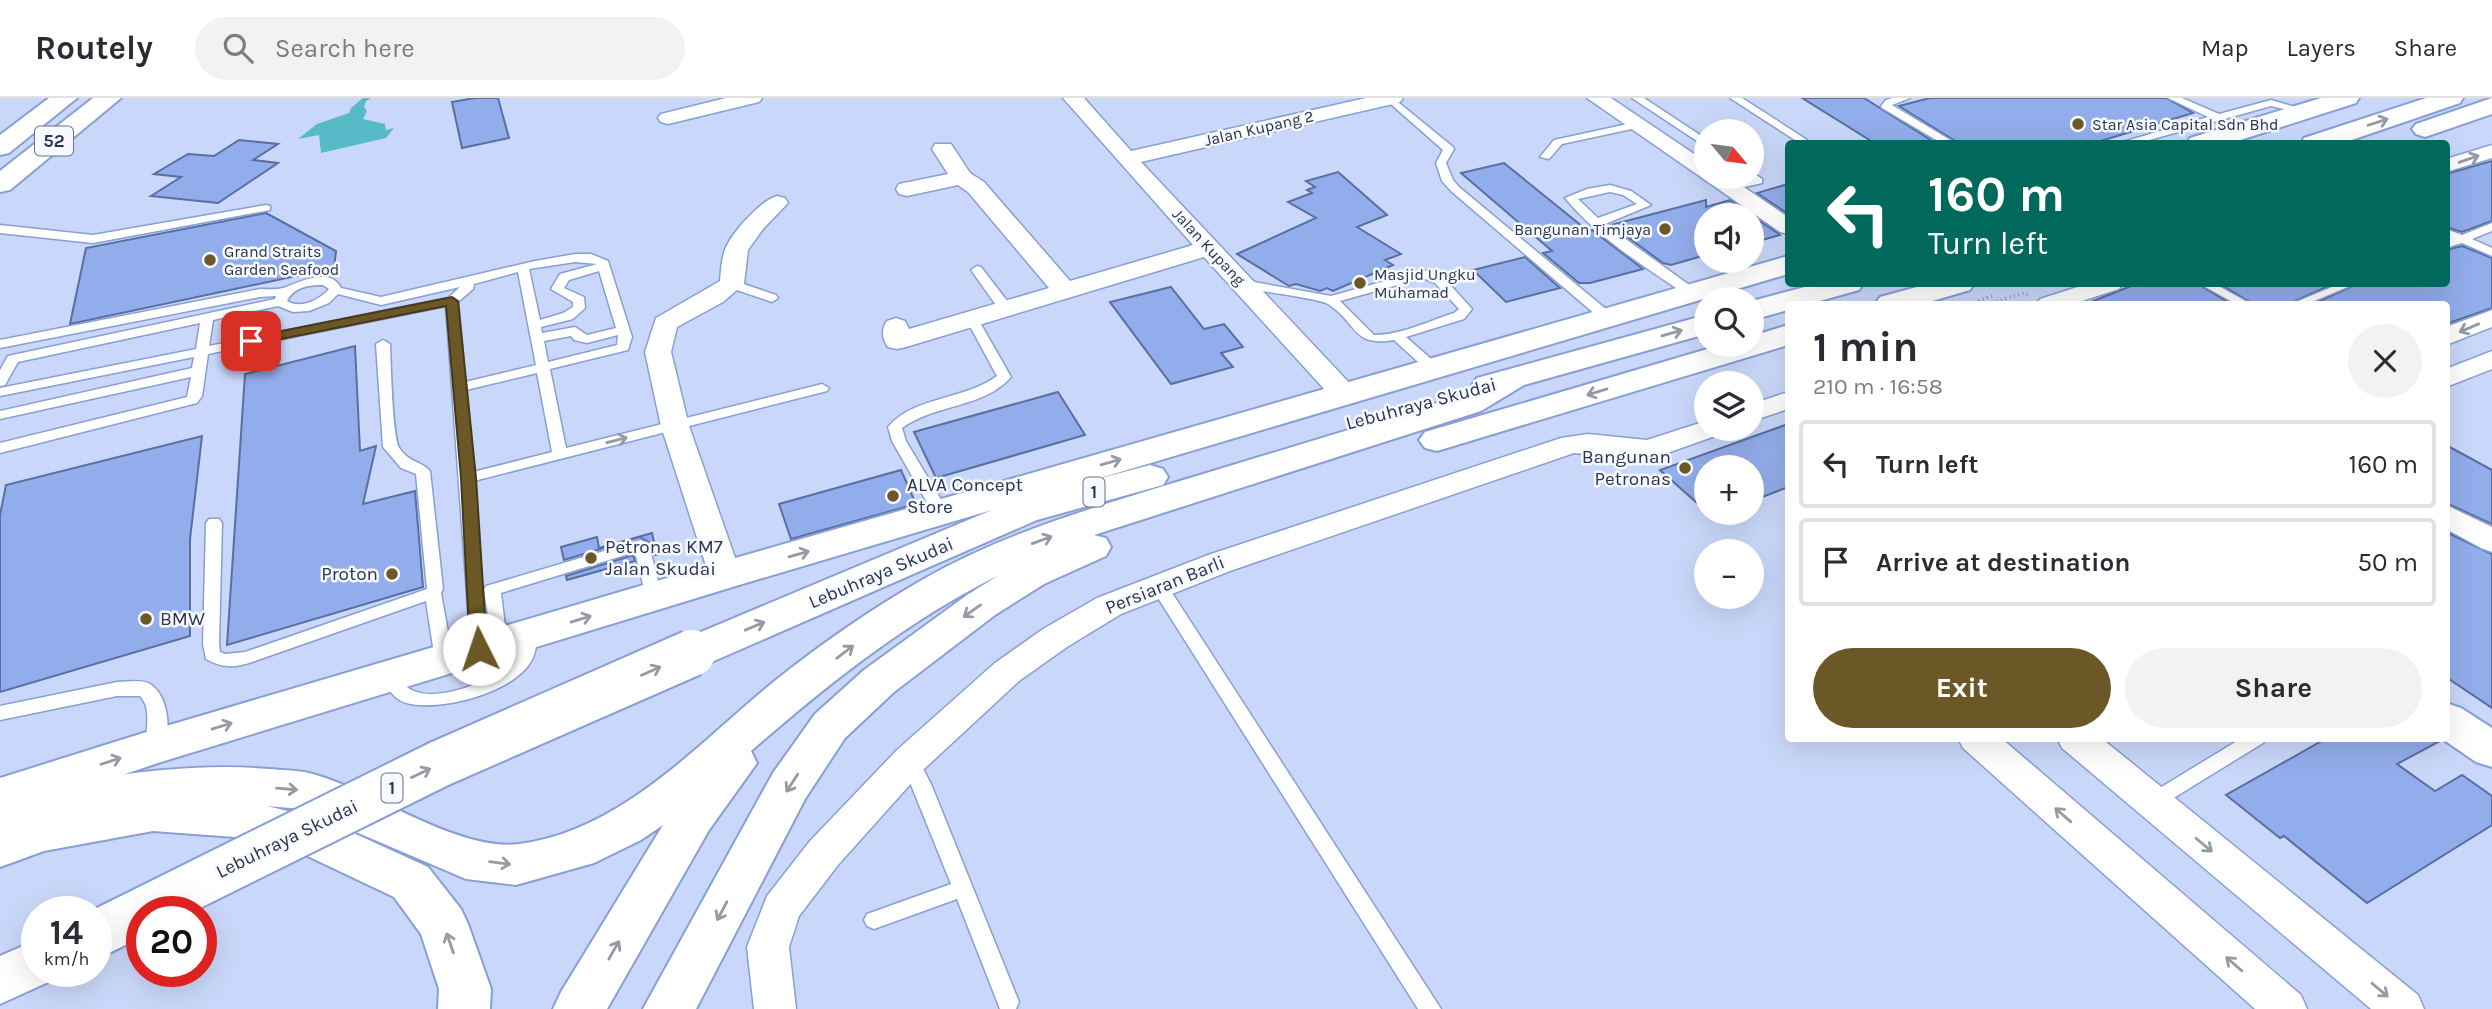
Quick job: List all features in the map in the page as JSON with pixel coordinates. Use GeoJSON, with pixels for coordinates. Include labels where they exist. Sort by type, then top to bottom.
{"type":"FeatureCollection","features":[{"type":"Feature","properties":{"kind":"main road"},"geometry":{"type":"LineString","coordinates":[[32,122],[57,98]]}},
{"type":"Feature","properties":{"kind":"main road","name":"52"},"geometry":{"type":"LineString","coordinates":[[0,147],[65,98]]}},
{"type":"Feature","properties":{"kind":"main road","name":"52"},"geometry":{"type":"LineString","coordinates":[[0,184],[109,98]]}},
{"type":"Feature","properties":{"kind":"main road"},"geometry":{"type":"LineString","coordinates":[[2211,140],[2347,98]]}},
{"type":"Feature","properties":{"kind":"main road"},"geometry":{"type":"LineString","coordinates":[[2326,140],[2451,98]]}},
{"type":"Feature","properties":{"kind":"main road"},"geometry":{"type":"LineString","coordinates":[[2394,140],[2492,106]]}},
{"type":"Feature","properties":{"kind":"main road"},"geometry":{"type":"LineString","coordinates":[[1741,287],[1785,265]]}},
{"type":"Feature","properties":{"kind":"main road"},"geometry":{"type":"LineString","coordinates":[[1788,301],[1837,287]]}},
{"type":"Feature","properties":{"kind":"main road"},"geometry":{"type":"LineString","coordinates":[[1922,299],[1952,287]]}},
{"type":"Feature","properties":{"kind":"main road"},"geometry":{"type":"LineString","coordinates":[[1764,308],[1785,302]]}},
{"type":"Feature","properties":{"kind":"main road"},"geometry":{"type":"LineString","coordinates":[[0,797],[156,746],[725,575],[1608,318],[1694,309]]}},
{"type":"Feature","properties":{"kind":"main road","name":"Lebuhraya Skudai"},"geometry":{"type":"LineString","coordinates":[[112,926],[439,764],[1024,511],[1512,379],[1694,310]]}},
{"type":"Feature","properties":{"kind":"main road","name":"Lebuhraya Skudai"},"geometry":{"type":"LineString","coordinates":[[668,1009],[789,786],[830,726],[878,681],[981,605],[1030,574],[1115,536],[1785,336]]}},
{"type":"Feature","properties":{"kind":"main road"},"geometry":{"type":"LineString","coordinates":[[0,812],[123,793],[230,784],[307,791],[466,859],[516,865],[577,849],[625,826],[681,787],[790,692],[867,635],[938,589],[1024,546],[1116,513],[1469,404],[1512,379]]}},
{"type":"Feature","properties":{"kind":"main road"},"geometry":{"type":"LineString","coordinates":[[579,1009],[693,817],[790,692]]}},
{"type":"Feature","properties":{"kind":"main road"},"geometry":{"type":"LineString","coordinates":[[2450,723],[2492,750]]}},
{"type":"Feature","properties":{"kind":"main road"},"geometry":{"type":"LineString","coordinates":[[0,847],[42,832],[153,812],[234,818],[308,834],[411,882],[443,924],[465,989],[464,1009]]}},
{"type":"Feature","properties":{"kind":"main road"},"geometry":{"type":"LineString","coordinates":[[0,981],[21,971]]}},
{"type":"Feature","properties":{"kind":"street"},"geometry":{"type":"LineString","coordinates":[[668,108],[708,106],[752,98]]}},
{"type":"Feature","properties":{"kind":"street","name":"Jalan Kupang"},"geometry":{"type":"LineString","coordinates":[[1073,98],[1126,159],[1345,395]]}},
{"type":"Feature","properties":{"kind":"street","name":"Jalan Kupang 2"},"geometry":{"type":"LineString","coordinates":[[1126,159],[1362,101],[1390,98]]}},
{"type":"Feature","properties":{"kind":"street"},"geometry":{"type":"LineString","coordinates":[[1597,98],[1694,164]]}},
{"type":"Feature","properties":{"kind":"street"},"geometry":{"type":"LineString","coordinates":[[943,149],[962,178],[976,187],[1065,291]]}},
{"type":"Feature","properties":{"kind":"street"},"geometry":{"type":"LineString","coordinates":[[2450,165],[2492,151]]}},
{"type":"Feature","properties":{"kind":"street"},"geometry":{"type":"LineString","coordinates":[[907,189],[962,178]]}},
{"type":"Feature","properties":{"kind":"street"},"geometry":{"type":"LineString","coordinates":[[1732,189],[1785,225]]}},
{"type":"Feature","properties":{"kind":"street"},"geometry":{"type":"LineString","coordinates":[[725,575],[675,426],[659,352],[665,323],[715,297],[732,284],[736,250],[755,224],[777,203]]}},
{"type":"Feature","properties":{"kind":"street"},"geometry":{"type":"LineString","coordinates":[[896,326],[897,341],[1209,247]]}},
{"type":"Feature","properties":{"kind":"street"},"geometry":{"type":"LineString","coordinates":[[2058,301],[2101,287]]}},
{"type":"Feature","properties":{"kind":"street"},"geometry":{"type":"LineString","coordinates":[[2450,335],[2492,318]]}},
{"type":"Feature","properties":{"kind":"street"},"geometry":{"type":"LineString","coordinates":[[2450,377],[2492,359]]}},
{"type":"Feature","properties":{"kind":"street"},"geometry":{"type":"LineString","coordinates":[[1764,409],[1785,401]]}},
{"type":"Feature","properties":{"kind":"street","name":"Persiaran Barli"},"geometry":{"type":"LineString","coordinates":[[775,1009],[768,947],[781,908],[824,853],[910,760],[1006,672],[1055,638],[1109,606],[1219,563],[1570,444],[1588,442],[1640,450],[1694,434]]}},
{"type":"Feature","properties":{"kind":"street"},"geometry":{"type":"LineString","coordinates":[[2450,517],[2492,541]]}},
{"type":"Feature","properties":{"kind":"street"},"geometry":{"type":"LineString","coordinates":[[1981,742],[2286,1009]]}},
{"type":"Feature","properties":{"kind":"street"},"geometry":{"type":"LineString","coordinates":[[2080,742],[2403,1009]]}},
{"type":"Feature","properties":{"kind":"lane"},"geometry":{"type":"LineString","coordinates":[[1390,98],[1449,149],[1441,163],[1448,181],[1455,189],[1608,318]]}},
{"type":"Feature","properties":{"kind":"lane"},"geometry":{"type":"LineString","coordinates":[[1637,98],[1694,136]]}},
{"type":"Feature","properties":{"kind":"lane"},"geometry":{"type":"LineString","coordinates":[[1735,98],[1802,140]]}},
{"type":"Feature","properties":{"kind":"lane"},"geometry":{"type":"LineString","coordinates":[[1905,98],[1890,102],[1886,106],[1945,140]]}},
{"type":"Feature","properties":{"kind":"lane"},"geometry":{"type":"LineString","coordinates":[[2173,98],[2245,129]]}},
{"type":"Feature","properties":{"kind":"lane"},"geometry":{"type":"LineString","coordinates":[[2134,140],[2271,103],[2304,111]]}},
{"type":"Feature","properties":{"kind":"lane"},"geometry":{"type":"LineString","coordinates":[[1545,157],[1558,142],[1637,125]]}},
{"type":"Feature","properties":{"kind":"lane"},"geometry":{"type":"LineString","coordinates":[[1597,223],[1645,205],[1634,195],[1619,188],[1586,192],[1571,198],[1597,223],[1694,304]]}},
{"type":"Feature","properties":{"kind":"lane"},"geometry":{"type":"LineString","coordinates":[[0,229],[93,239],[266,208]]}},
{"type":"Feature","properties":{"kind":"lane"},"geometry":{"type":"LineString","coordinates":[[2450,243],[2492,227]]}},
{"type":"Feature","properties":{"kind":"lane"},"geometry":{"type":"LineString","coordinates":[[2450,235],[2492,253]]}},
{"type":"Feature","properties":{"kind":"lane"},"geometry":{"type":"LineString","coordinates":[[335,290],[381,301],[571,258],[593,256],[602,261],[623,330],[624,342],[617,351],[459,388]]}},
{"type":"Feature","properties":{"kind":"lane"},"geometry":{"type":"LineString","coordinates":[[536,331],[579,308],[580,300],[557,289],[564,277],[604,266]]}},
{"type":"Feature","properties":{"kind":"lane"},"geometry":{"type":"LineString","coordinates":[[523,268],[560,454]]}},
{"type":"Feature","properties":{"kind":"lane"},"geometry":{"type":"LineString","coordinates":[[976,270],[1006,309]]}},
{"type":"Feature","properties":{"kind":"lane"},"geometry":{"type":"LineString","coordinates":[[1243,284],[1331,300],[1424,274],[1439,280],[1466,309],[1459,316],[1397,336],[1378,339],[1370,338],[1331,300]]}},
{"type":"Feature","properties":{"kind":"lane"},"geometry":{"type":"LineString","coordinates":[[13,359],[207,317],[283,297],[301,284],[319,281],[332,283],[335,290]]}},
{"type":"Feature","properties":{"kind":"lane"},"geometry":{"type":"LineString","coordinates":[[0,392],[452,301],[470,286],[463,283]]}},
{"type":"Feature","properties":{"kind":"lane"},"geometry":{"type":"LineString","coordinates":[[732,284],[772,298]]}},
{"type":"Feature","properties":{"kind":"lane"},"geometry":{"type":"LineString","coordinates":[[2212,287],[2239,301]]}},
{"type":"Feature","properties":{"kind":"lane"},"geometry":{"type":"LineString","coordinates":[[2305,301],[2341,287]]}},
{"type":"Feature","properties":{"kind":"lane"},"geometry":{"type":"LineString","coordinates":[[283,297],[288,307],[312,305],[328,299],[335,290]]}},
{"type":"Feature","properties":{"kind":"lane"},"geometry":{"type":"LineString","coordinates":[[0,344],[260,293],[283,297]]}},
{"type":"Feature","properties":{"kind":"lane"},"geometry":{"type":"LineString","coordinates":[[389,676],[403,695],[416,700],[453,698],[491,684],[511,672],[523,657],[501,643],[484,596],[468,478],[452,301]]}},
{"type":"Feature","properties":{"kind":"lane"},"geometry":{"type":"LineString","coordinates":[[0,448],[186,402],[195,396],[207,317]]}},
{"type":"Feature","properties":{"kind":"lane"},"geometry":{"type":"LineString","coordinates":[[941,513],[900,441],[895,427],[908,415],[993,387],[1004,377],[972,319]]}},
{"type":"Feature","properties":{"kind":"lane"},"geometry":{"type":"LineString","coordinates":[[536,331],[575,331],[579,337],[587,339],[623,330]]}},
{"type":"Feature","properties":{"kind":"lane"},"geometry":{"type":"LineString","coordinates":[[1397,336],[1434,369]]}},
{"type":"Feature","properties":{"kind":"lane"},"geometry":{"type":"LineString","coordinates":[[0,382],[21,340]]}},
{"type":"Feature","properties":{"kind":"lane"},"geometry":{"type":"LineString","coordinates":[[383,344],[390,447],[406,465],[423,471],[435,589],[433,593],[444,660]]}},
{"type":"Feature","properties":{"kind":"lane"},"geometry":{"type":"LineString","coordinates":[[0,415],[199,371]]}},
{"type":"Feature","properties":{"kind":"lane"},"geometry":{"type":"LineString","coordinates":[[468,478],[822,388]]}},
{"type":"Feature","properties":{"kind":"lane"},"geometry":{"type":"LineString","coordinates":[[214,523],[211,644],[212,655],[223,662],[246,658],[433,593]]}},
{"type":"Feature","properties":{"kind":"lane"},"geometry":{"type":"LineString","coordinates":[[484,596],[492,590],[642,545],[654,597]]}},
{"type":"Feature","properties":{"kind":"lane"},"geometry":{"type":"LineString","coordinates":[[1160,586],[1430,1009]]}},
{"type":"Feature","properties":{"kind":"lane"},"geometry":{"type":"LineString","coordinates":[[0,713],[117,689],[144,689],[155,699],[159,712],[156,746]]}},
{"type":"Feature","properties":{"kind":"lane"},"geometry":{"type":"LineString","coordinates":[[2152,802],[2250,742]]}},
{"type":"Feature","properties":{"kind":"lane"},"geometry":{"type":"LineString","coordinates":[[910,760],[922,783],[1007,1002]]}},
{"type":"Feature","properties":{"kind":"lane"},"geometry":{"type":"LineString","coordinates":[[874,920],[963,888]]}},
{"type":"Feature","properties":{"kind":"path"},"geometry":{"type":"LineString","coordinates":[[1996,301],[2024,293]]}},
{"type":"Feature","properties":{"kind":"path"},"geometry":{"type":"LineString","coordinates":[[1977,301],[1992,296]]}},
{"type":"Feature","properties":{"kind":"shaded area"},"geometry":{"type":"Polygon","coordinates":[[[363,98],[371,98],[366,101],[364,107],[367,111],[363,119],[385,124],[386,130],[394,128],[386,138],[321,153],[319,135],[298,139],[317,124],[349,113],[363,98]]]}},
{"type":"Feature","properties":{"kind":"building"},"geometry":{"type":"Polygon","coordinates":[[[498,98],[509,138],[462,148],[452,102],[498,98]]]}},
{"type":"Feature","properties":{"kind":"building"},"geometry":{"type":"Polygon","coordinates":[[[1802,98],[1864,98],[1931,140],[1870,140],[1802,98]]]}},
{"type":"Feature","properties":{"kind":"building"},"geometry":{"type":"Polygon","coordinates":[[[1930,98],[2166,98],[2193,113],[2104,140],[1954,140],[1899,106],[1930,98]]]}},
{"type":"Feature","properties":{"kind":"building"},"geometry":{"type":"Polygon","coordinates":[[[239,140],[278,144],[253,160],[278,163],[218,203],[151,196],[181,177],[154,174],[188,154],[214,156],[239,140]]]}},
{"type":"Feature","properties":{"kind":"building"},"geometry":{"type":"Polygon","coordinates":[[[2492,161],[2492,221],[2462,232],[2450,228],[2450,173],[2492,161]]]}},
{"type":"Feature","properties":{"kind":"building"},"geometry":{"type":"Polygon","coordinates":[[[1504,163],[1588,231],[1592,230],[1643,269],[1590,283],[1579,283],[1543,253],[1552,251],[1461,173],[1504,163]]]}},
{"type":"Feature","properties":{"kind":"building"},"geometry":{"type":"Polygon","coordinates":[[[1338,172],[1387,215],[1357,227],[1401,254],[1385,260],[1393,265],[1333,291],[1327,288],[1320,291],[1296,284],[1289,286],[1237,254],[1316,218],[1288,202],[1312,193],[1307,190],[1315,187],[1306,181],[1338,172]]]}},
{"type":"Feature","properties":{"kind":"building"},"geometry":{"type":"Polygon","coordinates":[[[1785,185],[1785,212],[1757,193],[1785,185]]]}},
{"type":"Feature","properties":{"kind":"building","name":"Bangunan Timjaya"},"geometry":{"type":"Polygon","coordinates":[[[1694,203],[1694,258],[1671,265],[1663,263],[1611,225],[1694,203]]]}},
{"type":"Feature","properties":{"kind":"building","name":"Grand Straits Garden Seafood"},"geometry":{"type":"Polygon","coordinates":[[[266,213],[336,251],[334,268],[70,324],[86,248],[266,213]]]}},
{"type":"Feature","properties":{"kind":"building"},"geometry":{"type":"Polygon","coordinates":[[[1764,224],[1779,234],[1764,240],[1764,224]]]}},
{"type":"Feature","properties":{"kind":"building"},"geometry":{"type":"Polygon","coordinates":[[[2462,246],[2492,258],[2492,308],[2450,323],[2450,301],[2320,301],[2350,287],[2450,287],[2450,249],[2462,246]]]}},
{"type":"Feature","properties":{"kind":"building"},"geometry":{"type":"Polygon","coordinates":[[[1525,257],[1560,288],[1506,302],[1473,270],[1525,257]]]}},
{"type":"Feature","properties":{"kind":"building"},"geometry":{"type":"Polygon","coordinates":[[[1171,287],[1204,329],[1224,324],[1243,347],[1221,353],[1233,367],[1171,384],[1110,302],[1171,287]]]}},
{"type":"Feature","properties":{"kind":"building"},"geometry":{"type":"Polygon","coordinates":[[[2128,287],[2203,287],[2226,301],[2094,301],[2128,287]]]}},
{"type":"Feature","properties":{"kind":"building"},"geometry":{"type":"Polygon","coordinates":[[[2225,287],[2326,287],[2296,301],[2248,301],[2225,287]]]}},
{"type":"Feature","properties":{"kind":"building"},"geometry":{"type":"Polygon","coordinates":[[[355,346],[360,451],[376,446],[363,504],[415,491],[423,587],[227,645],[245,374],[355,346]]]}},
{"type":"Feature","properties":{"kind":"building"},"geometry":{"type":"Polygon","coordinates":[[[1058,392],[1085,435],[936,478],[914,432],[1058,392]]]}},
{"type":"Feature","properties":{"kind":"building"},"geometry":{"type":"Polygon","coordinates":[[[1785,425],[1785,488],[1764,496],[1764,455],[1702,455],[1741,441],[1764,441],[1764,433],[1785,425]]]}},
{"type":"Feature","properties":{"kind":"building"},"geometry":{"type":"Polygon","coordinates":[[[202,436],[190,539],[190,636],[0,692],[0,515],[6,485],[202,436]]]}},
{"type":"Feature","properties":{"kind":"building"},"geometry":{"type":"Polygon","coordinates":[[[2450,447],[2492,470],[2492,524],[2450,505],[2450,447]]]}},
{"type":"Feature","properties":{"kind":"building"},"geometry":{"type":"Polygon","coordinates":[[[1694,458],[1694,500],[1660,470],[1694,458]]]}},
{"type":"Feature","properties":{"kind":"building"},"geometry":{"type":"Polygon","coordinates":[[[901,470],[916,504],[791,539],[779,504],[901,470]]]}},
{"type":"Feature","properties":{"kind":"building"},"geometry":{"type":"Polygon","coordinates":[[[652,533],[657,555],[654,555],[650,543],[640,537],[564,560],[561,547],[597,537],[599,548],[652,533]]]}},
{"type":"Feature","properties":{"kind":"building"},"geometry":{"type":"Polygon","coordinates":[[[2450,534],[2492,554],[2492,708],[2450,680],[2450,534]]]}},
{"type":"Feature","properties":{"kind":"building"},"geometry":{"type":"Polygon","coordinates":[[[633,555],[635,561],[567,580],[566,576],[633,555]]]}},
{"type":"Feature","properties":{"kind":"building"},"geometry":{"type":"Polygon","coordinates":[[[2320,742],[2438,742],[2397,764],[2435,791],[2462,775],[2492,796],[2492,825],[2367,903],[2284,836],[2280,838],[2226,795],[2320,742]]]}},
{"type":"Feature","properties":{"kind":"place","name":"Star Asia Capital Sdn Bhd"},"geometry":{"type":"Point","coordinates":[2078,124]}},
{"type":"Feature","properties":{"kind":"place","name":"Bangunan Timjaya"},"geometry":{"type":"Point","coordinates":[1665,229]}},
{"type":"Feature","properties":{"kind":"place","name":"Grand Straits Garden Seafood"},"geometry":{"type":"Point","coordinates":[210,260]}},
{"type":"Feature","properties":{"kind":"place","name":"Masjid Ungku Muhamad"},"geometry":{"type":"Point","coordinates":[1360,283]}},
{"type":"Feature","properties":{"kind":"place","name":"Bangunan Petronas"},"geometry":{"type":"Point","coordinates":[1685,468]}},
{"type":"Feature","properties":{"kind":"place","name":"ALVA Concept Store"},"geometry":{"type":"Point","coordinates":[893,496]}},
{"type":"Feature","properties":{"kind":"place","name":"Petronas KM7 Jalan Skudai"},"geometry":{"type":"Point","coordinates":[591,558]}},
{"type":"Feature","properties":{"kind":"place","name":"Proton"},"geometry":{"type":"Point","coordinates":[392,574]}},
{"type":"Feature","properties":{"kind":"place","name":"BMW"},"geometry":{"type":"Point","coordinates":[146,619]}},
{"type":"Feature","properties":{"kind":"route"},"geometry":{"type":"LineString","coordinates":[[251,341],[452,301],[468,478],[479,649]]}}]}
